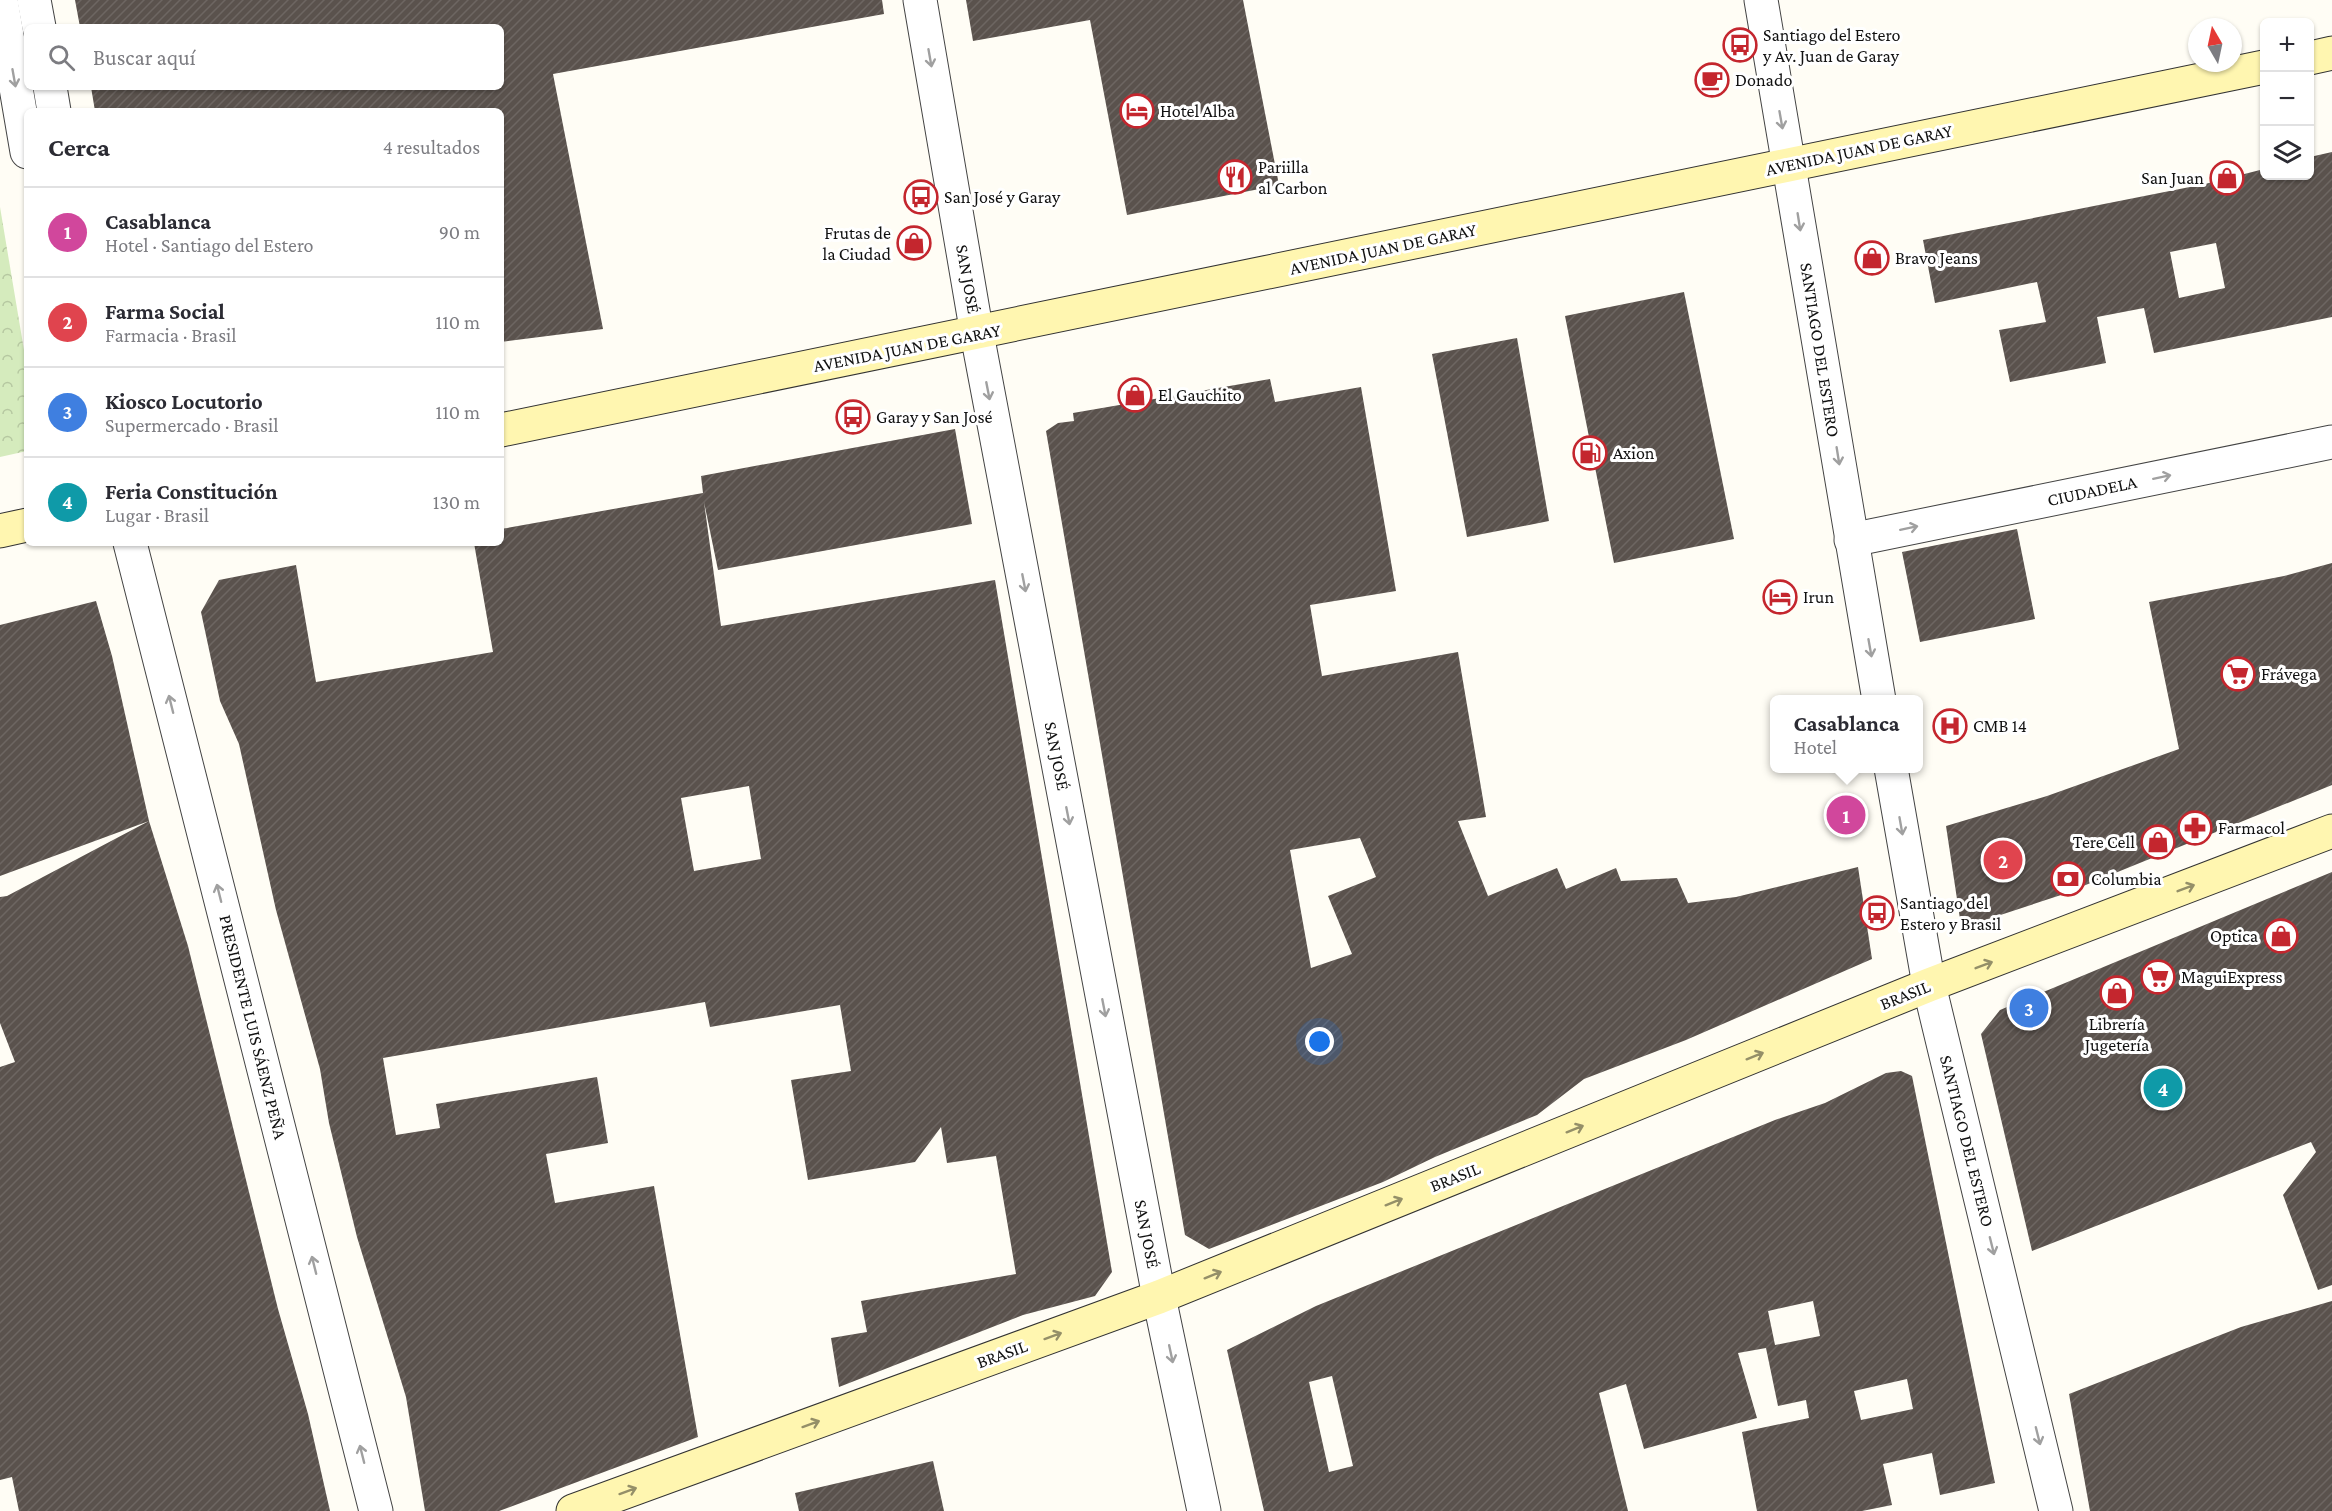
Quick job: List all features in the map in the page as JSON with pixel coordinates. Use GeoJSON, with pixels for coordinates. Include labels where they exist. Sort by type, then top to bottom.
{"type":"FeatureCollection","features":[{"type":"Feature","properties":{"kind":"street"},"geometry":{"type":"LineString","coordinates":[[1,0],[24,134]]}},
{"type":"Feature","properties":{"kind":"street"},"geometry":{"type":"LineString","coordinates":[[34,0],[38,24]]}},
{"type":"Feature","properties":{"kind":"street","name":"SAN JOSÉ"},"geometry":{"type":"LineString","coordinates":[[920,0],[977,334],[1159,1297],[1204,1511]]}},
{"type":"Feature","properties":{"kind":"street","name":"SANTIAGO DEL ESTERO"},"geometry":{"type":"LineString","coordinates":[[1761,0],[1878,695]]}},
{"type":"Feature","properties":{"kind":"street"},"geometry":{"type":"LineString","coordinates":[[2314,57],[2332,53]]}},
{"type":"Feature","properties":{"kind":"street","name":"AVENIDA JUAN DE GARAY"},"geometry":{"type":"LineString","coordinates":[[504,429],[977,334],[2260,68]]}},
{"type":"Feature","properties":{"kind":"street"},"geometry":{"type":"LineString","coordinates":[[50,90],[54,108]]}},
{"type":"Feature","properties":{"kind":"street","name":"CIUDADELA"},"geometry":{"type":"LineString","coordinates":[[1851,540],[2332,442]]}},
{"type":"Feature","properties":{"kind":"street"},"geometry":{"type":"LineString","coordinates":[[0,531],[24,526]]}},
{"type":"Feature","properties":{"kind":"street","name":"PRESIDENTE LUIS SÁENZ PEÑA"},"geometry":{"type":"LineString","coordinates":[[131,546],[376,1511]]}},
{"type":"Feature","properties":{"kind":"street","name":"SANTIAGO DEL ESTERO"},"geometry":{"type":"LineString","coordinates":[[1892,773],[1929,985],[2056,1511]]}},
{"type":"Feature","properties":{"kind":"street","name":"BRASIL"},"geometry":{"type":"LineString","coordinates":[[573,1511],[1159,1297],[1929,985],[2332,831]]}},
{"type":"Feature","properties":{"kind":"green space"},"geometry":{"type":"Polygon","coordinates":[[[0,207],[24,350],[24,452],[0,457],[0,207]]]}},
{"type":"Feature","properties":{"kind":"building"},"geometry":{"type":"Polygon","coordinates":[[[75,0],[882,0],[884,14],[553,74],[603,329],[504,342],[504,108],[94,108],[92,90],[504,90],[504,24],[79,24],[75,0]]]}},
{"type":"Feature","properties":{"kind":"building"},"geometry":{"type":"Polygon","coordinates":[[[966,0],[1243,0],[1279,185],[1127,215],[1090,20],[973,41],[966,0]]]}},
{"type":"Feature","properties":{"kind":"building"},"geometry":{"type":"Polygon","coordinates":[[[2332,152],[2332,317],[2154,353],[2144,308],[2097,317],[2106,363],[2010,382],[1999,330],[2046,322],[2037,282],[1935,303],[1923,240],[2205,184],[2260,170],[2260,180],[2314,180],[2314,156],[2332,152]],[[2216,243],[2170,252],[2179,298],[2225,288],[2216,243]]]}},
{"type":"Feature","properties":{"kind":"building"},"geometry":{"type":"Polygon","coordinates":[[[1684,292],[1734,539],[1614,563],[1565,316],[1684,292]]]}},
{"type":"Feature","properties":{"kind":"building"},"geometry":{"type":"Polygon","coordinates":[[[1517,338],[1549,521],[1467,537],[1432,354],[1517,338]]]}},
{"type":"Feature","properties":{"kind":"building"},"geometry":{"type":"Polygon","coordinates":[[[1270,379],[1275,402],[1361,387],[1396,591],[1310,605],[1322,676],[1458,652],[1486,817],[1458,821],[1488,896],[1557,868],[1566,889],[1616,868],[1621,881],[1677,878],[1688,903],[1736,897],[1858,867],[1872,959],[1686,1040],[1584,1079],[1537,1115],[1435,1157],[1383,1182],[1209,1249],[1185,1235],[1046,431],[1058,423],[1074,421],[1073,413],[1270,379]],[[1360,838],[1290,850],[1311,968],[1352,954],[1328,896],[1376,877],[1360,838]]]}},
{"type":"Feature","properties":{"kind":"building"},"geometry":{"type":"Polygon","coordinates":[[[955,429],[972,524],[718,570],[704,502],[721,626],[995,580],[1112,1272],[1095,1296],[1023,1315],[839,1387],[831,1338],[867,1332],[861,1301],[1016,1274],[996,1156],[947,1163],[941,1127],[915,1162],[808,1180],[791,1080],[851,1071],[840,1005],[710,1027],[705,1002],[383,1058],[396,1135],[440,1128],[436,1104],[597,1077],[608,1143],[546,1154],[555,1203],[654,1186],[698,1437],[499,1511],[425,1511],[406,1397],[357,1237],[329,1123],[320,1069],[276,910],[239,744],[220,701],[201,612],[219,580],[296,565],[316,682],[493,652],[475,546],[504,546],[504,528],[703,493],[701,476],[955,429]],[[749,786],[681,798],[694,871],[761,859],[749,786]]]}},
{"type":"Feature","properties":{"kind":"building"},"geometry":{"type":"Polygon","coordinates":[[[2017,529],[2035,619],[1920,642],[1902,552],[2017,529]]]}},
{"type":"Feature","properties":{"kind":"building"},"geometry":{"type":"Polygon","coordinates":[[[2332,563],[2332,785],[2061,895],[1976,923],[1960,919],[1946,826],[2047,796],[2179,749],[2149,602],[2284,576],[2332,563]]]}},
{"type":"Feature","properties":{"kind":"building"},"geometry":{"type":"Polygon","coordinates":[[[96,601],[112,656],[149,821],[0,876],[0,625],[96,601]]]}},
{"type":"Feature","properties":{"kind":"building"},"geometry":{"type":"Polygon","coordinates":[[[149,821],[188,946],[278,1309],[308,1414],[330,1511],[19,1511],[12,1477],[0,1480],[0,1067],[15,1062],[0,1023],[0,897],[7,896],[149,821]]]}},
{"type":"Feature","properties":{"kind":"building"},"geometry":{"type":"Polygon","coordinates":[[[2332,872],[2332,1285],[2318,1290],[2283,1195],[2316,1152],[2311,1142],[2032,1251],[1981,1034],[2000,1010],[2332,872]]]}},
{"type":"Feature","properties":{"kind":"building"},"geometry":{"type":"Polygon","coordinates":[[[1901,1071],[1912,1076],[1995,1483],[1940,1495],[1932,1453],[1883,1464],[1892,1505],[1862,1511],[1757,1511],[1742,1432],[1809,1418],[1806,1400],[1778,1406],[1766,1348],[1738,1353],[1757,1418],[1644,1449],[1626,1384],[1599,1393],[1628,1511],[1264,1511],[1227,1350],[1316,1306],[1775,1120],[1825,1103],[1886,1073],[1901,1071]],[[1813,1301],[1768,1311],[1775,1345],[1820,1336],[1813,1301]],[[1332,1376],[1309,1382],[1329,1472],[1353,1466],[1332,1376]],[[1907,1379],[1854,1391],[1861,1420],[1913,1409],[1907,1379]]]}},
{"type":"Feature","properties":{"kind":"building"},"geometry":{"type":"Polygon","coordinates":[[[2332,1301],[2332,1511],[2090,1511],[2069,1394],[2241,1327],[2332,1301]]]}},
{"type":"Feature","properties":{"kind":"building"},"geometry":{"type":"Polygon","coordinates":[[[933,1461],[944,1511],[799,1511],[795,1493],[933,1461]]]}},
{"type":"Feature","properties":{"kind":"place","name":"Santiago del Estero y Av. Juan de Garay"},"geometry":{"type":"Point","coordinates":[1740,45]}},
{"type":"Feature","properties":{"kind":"place","name":"Donado"},"geometry":{"type":"Point","coordinates":[1712,80]}},
{"type":"Feature","properties":{"kind":"place","name":"Hotel Alba"},"geometry":{"type":"Point","coordinates":[1137,111]}},
{"type":"Feature","properties":{"kind":"place","name":"Pariilla al Carbon"},"geometry":{"type":"Point","coordinates":[1235,177]}},
{"type":"Feature","properties":{"kind":"place","name":"San Juan"},"geometry":{"type":"Point","coordinates":[2227,178]}},
{"type":"Feature","properties":{"kind":"place","name":"San José y Garay"},"geometry":{"type":"Point","coordinates":[921,197]}},
{"type":"Feature","properties":{"kind":"place","name":"Frutas de la Ciudad"},"geometry":{"type":"Point","coordinates":[914,243]}},
{"type":"Feature","properties":{"kind":"place","name":"Bravo Jeans"},"geometry":{"type":"Point","coordinates":[1872,258]}},
{"type":"Feature","properties":{"kind":"place","name":"El Gauchito"},"geometry":{"type":"Point","coordinates":[1135,395]}},
{"type":"Feature","properties":{"kind":"place","name":"Garay y San José"},"geometry":{"type":"Point","coordinates":[853,417]}},
{"type":"Feature","properties":{"kind":"place","name":"Axion"},"geometry":{"type":"Point","coordinates":[1590,453]}},
{"type":"Feature","properties":{"kind":"place","name":"Irun"},"geometry":{"type":"Point","coordinates":[1780,597]}},
{"type":"Feature","properties":{"kind":"place","name":"Frávega"},"geometry":{"type":"Point","coordinates":[2238,674]}},
{"type":"Feature","properties":{"kind":"place","name":"CMB 14"},"geometry":{"type":"Point","coordinates":[1950,726]}},
{"type":"Feature","properties":{"kind":"place","name":"Casablanca"},"geometry":{"type":"Point","coordinates":[1846,815]}},
{"type":"Feature","properties":{"kind":"place","name":"Farmacol"},"geometry":{"type":"Point","coordinates":[2195,828]}},
{"type":"Feature","properties":{"kind":"place","name":"Tere Cell"},"geometry":{"type":"Point","coordinates":[2158,842]}},
{"type":"Feature","properties":{"kind":"place","name":"Farma Social"},"geometry":{"type":"Point","coordinates":[2003,860]}},
{"type":"Feature","properties":{"kind":"place","name":"Columbia"},"geometry":{"type":"Point","coordinates":[2068,879]}},
{"type":"Feature","properties":{"kind":"place","name":"Santiago del Estero y Brasil"},"geometry":{"type":"Point","coordinates":[1877,913]}},
{"type":"Feature","properties":{"kind":"place","name":"Optica"},"geometry":{"type":"Point","coordinates":[2281,936]}},
{"type":"Feature","properties":{"kind":"place","name":"MaguiExpress"},"geometry":{"type":"Point","coordinates":[2158,977]}},
{"type":"Feature","properties":{"kind":"place","name":"Librería Jugetería"},"geometry":{"type":"Point","coordinates":[2117,993]}},
{"type":"Feature","properties":{"kind":"place","name":"Kiosco Locutorio"},"geometry":{"type":"Point","coordinates":[2029,1008]}},
{"type":"Feature","properties":{"kind":"place","name":"Feria Constitución"},"geometry":{"type":"Point","coordinates":[2163,1088]}}]}
